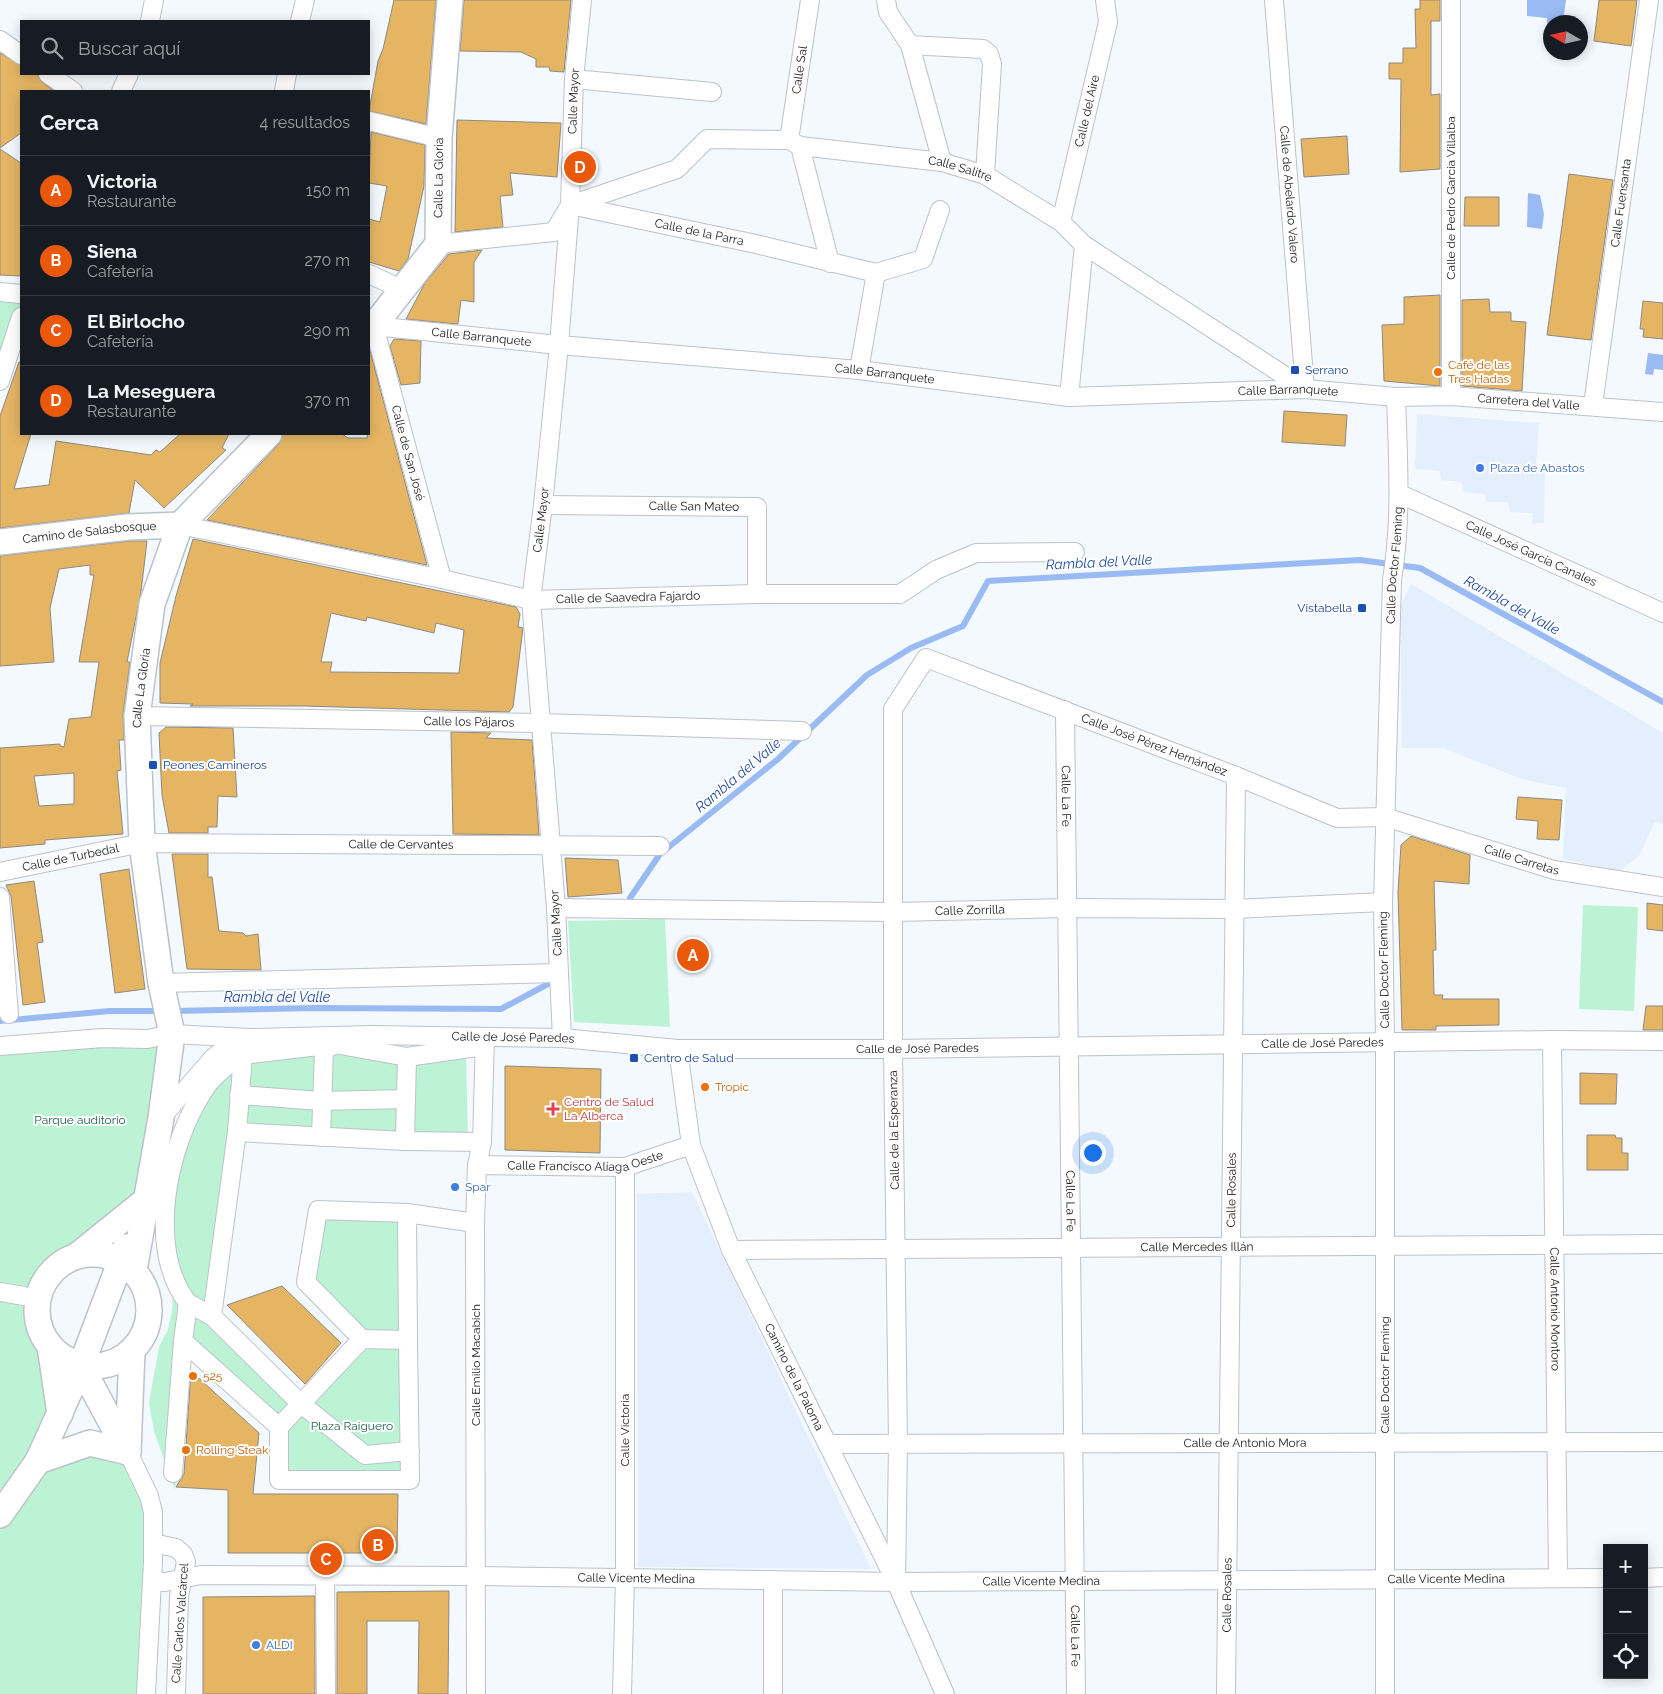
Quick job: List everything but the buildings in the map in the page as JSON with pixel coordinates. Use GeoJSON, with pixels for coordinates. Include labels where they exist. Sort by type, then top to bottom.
{"type":"FeatureCollection","features":[{"type":"Feature","properties":{"kind":"main road","name":"Calle La Gloria"},"geometry":{"type":"LineString","coordinates":[[438,244],[439,138],[450,0]]}},
{"type":"Feature","properties":{"kind":"main road"},"geometry":{"type":"LineString","coordinates":[[372,329],[438,244]]}},
{"type":"Feature","properties":{"kind":"main road","name":"Calle La Gloria"},"geometry":{"type":"LineString","coordinates":[[172,1034],[160,983],[142,843],[136,716],[152,604],[180,525],[269,435]]}},
{"type":"Feature","properties":{"kind":"main road","name":"Camino de Salasbosque"},"geometry":{"type":"LineString","coordinates":[[0,542],[128,527],[180,525]]}},
{"type":"Feature","properties":{"kind":"main road"},"geometry":{"type":"LineString","coordinates":[[0,1515],[38,1461],[127,1265],[145,1201],[161,1118],[172,1034]]}},
{"type":"Feature","properties":{"kind":"main road"},"geometry":{"type":"LineString","coordinates":[[78,1256],[98,1254],[127,1265],[145,1287],[150,1306],[148,1325],[132,1351],[116,1362],[97,1367],[81,1366],[65,1359],[50,1346],[40,1329],[37,1310],[40,1291],[46,1278],[60,1264],[78,1256],[145,1201]]}},
{"type":"Feature","properties":{"kind":"main road"},"geometry":{"type":"LineString","coordinates":[[50,1346],[60,1414]]}},
{"type":"Feature","properties":{"kind":"main road"},"geometry":{"type":"LineString","coordinates":[[128,1452],[132,1351]]}},
{"type":"Feature","properties":{"kind":"main road"},"geometry":{"type":"LineString","coordinates":[[81,1366],[128,1452]]}},
{"type":"Feature","properties":{"kind":"main road"},"geometry":{"type":"LineString","coordinates":[[38,1461],[90,1443],[128,1452]]}},
{"type":"Feature","properties":{"kind":"street"},"geometry":{"type":"LineString","coordinates":[[150,20],[154,0]]}},
{"type":"Feature","properties":{"kind":"street"},"geometry":{"type":"LineString","coordinates":[[300,20],[305,0]]}},
{"type":"Feature","properties":{"kind":"street","name":"Calle Mayor"},"geometry":{"type":"LineString","coordinates":[[562,1038],[556,908],[531,600],[544,505],[560,345],[570,205],[574,79],[582,0]]}},
{"type":"Feature","properties":{"kind":"street","name":"Calle Sal"},"geometry":{"type":"LineString","coordinates":[[810,0],[795,143],[830,263]]}},
{"type":"Feature","properties":{"kind":"street"},"geometry":{"type":"LineString","coordinates":[[886,0],[888,12],[910,45],[942,162]]}},
{"type":"Feature","properties":{"kind":"street","name":"Calle del Aire"},"geometry":{"type":"LineString","coordinates":[[1061,222],[1108,22],[1105,0]]}},
{"type":"Feature","properties":{"kind":"street","name":"Calle de Abelardo Valero"},"geometry":{"type":"LineString","coordinates":[[1274,0],[1306,389]]}},
{"type":"Feature","properties":{"kind":"street","name":"Calle de Pedro Garcia Villalba"},"geometry":{"type":"LineString","coordinates":[[1451,0],[1451,396]]}},
{"type":"Feature","properties":{"kind":"street","name":"Calle Fuensanta"},"geometry":{"type":"LineString","coordinates":[[1593,406],[1650,0]]}},
{"type":"Feature","properties":{"kind":"street"},"geometry":{"type":"LineString","coordinates":[[0,40],[20,54]]}},
{"type":"Feature","properties":{"kind":"street"},"geometry":{"type":"LineString","coordinates":[[910,45],[983,49],[989,54],[992,64],[986,175]]}},
{"type":"Feature","properties":{"kind":"street"},"geometry":{"type":"LineString","coordinates":[[49,75],[72,90]]}},
{"type":"Feature","properties":{"kind":"street"},"geometry":{"type":"LineString","coordinates":[[121,90],[129,75]]}},
{"type":"Feature","properties":{"kind":"street"},"geometry":{"type":"LineString","coordinates":[[284,90],[287,75]]}},
{"type":"Feature","properties":{"kind":"street"},"geometry":{"type":"LineString","coordinates":[[574,79],[712,92]]}},
{"type":"Feature","properties":{"kind":"street"},"geometry":{"type":"LineString","coordinates":[[370,121],[439,138]]}},
{"type":"Feature","properties":{"kind":"street","name":"Calle Salitre"},"geometry":{"type":"LineString","coordinates":[[570,205],[677,169],[707,139],[795,143],[942,162],[986,175],[1061,222],[1084,245],[1306,389]]}},
{"type":"Feature","properties":{"kind":"street"},"geometry":{"type":"LineString","coordinates":[[438,244],[554,232],[570,205]]}},
{"type":"Feature","properties":{"kind":"street","name":"Calle de la Parra"},"geometry":{"type":"LineString","coordinates":[[570,205],[756,244],[876,273]]}},
{"type":"Feature","properties":{"kind":"street"},"geometry":{"type":"LineString","coordinates":[[859,370],[876,273],[923,259],[940,210]]}},
{"type":"Feature","properties":{"kind":"street"},"geometry":{"type":"LineString","coordinates":[[1069,397],[1084,245]]}},
{"type":"Feature","properties":{"kind":"street"},"geometry":{"type":"LineString","coordinates":[[370,274],[403,290]]}},
{"type":"Feature","properties":{"kind":"street"},"geometry":{"type":"LineString","coordinates":[[0,292],[20,294]]}},
{"type":"Feature","properties":{"kind":"street"},"geometry":{"type":"LineString","coordinates":[[0,381],[20,320]]}},
{"type":"Feature","properties":{"kind":"street","name":"Calle Barranquete"},"geometry":{"type":"LineString","coordinates":[[372,329],[859,370],[1069,397],[1306,389],[1396,397]]}},
{"type":"Feature","properties":{"kind":"street","name":"Calle de San José"},"geometry":{"type":"LineString","coordinates":[[372,329],[442,580]]}},
{"type":"Feature","properties":{"kind":"street","name":"Carretera del Valle"},"geometry":{"type":"LineString","coordinates":[[1396,397],[1451,396],[1663,412]]}},
{"type":"Feature","properties":{"kind":"street","name":"Calle Doctor Fleming"},"geometry":{"type":"LineString","coordinates":[[1385,1694],[1385,1042],[1383,902],[1392,580],[1398,542],[1400,494],[1396,397]]}},
{"type":"Feature","properties":{"kind":"street","name":"Calle José García Canales"},"geometry":{"type":"LineString","coordinates":[[1400,494],[1663,613]]}},
{"type":"Feature","properties":{"kind":"street","name":"Calle San Mateo"},"geometry":{"type":"LineString","coordinates":[[544,505],[756,507],[757,594]]}},
{"type":"Feature","properties":{"kind":"street","name":"Calle de Saavedra Fajardo"},"geometry":{"type":"LineString","coordinates":[[180,525],[531,600],[757,594],[900,594],[936,570],[976,553],[1075,552]]}},
{"type":"Feature","properties":{"kind":"street","name":"Calle José Pérez Hernández"},"geometry":{"type":"LineString","coordinates":[[926,658],[1236,776],[1337,818],[1385,817]]}},
{"type":"Feature","properties":{"kind":"street","name":"Calle de la Esperanza"},"geometry":{"type":"LineString","coordinates":[[896,1582],[898,1444],[892,1049],[894,912],[893,709],[926,658]]}},
{"type":"Feature","properties":{"kind":"street","name":"Calle La Fe"},"geometry":{"type":"LineString","coordinates":[[1066,710],[1076,1694]]}},
{"type":"Feature","properties":{"kind":"street","name":"Calle los Pájaros"},"geometry":{"type":"LineString","coordinates":[[136,716],[540,723],[802,731]]}},
{"type":"Feature","properties":{"kind":"street","name":"Calle Rosales"},"geometry":{"type":"LineString","coordinates":[[1226,1694],[1236,776]]}},
{"type":"Feature","properties":{"kind":"street","name":"Calle Carretas"},"geometry":{"type":"LineString","coordinates":[[1385,817],[1554,870],[1663,887]]}},
{"type":"Feature","properties":{"kind":"street","name":"Calle de Cervantes"},"geometry":{"type":"LineString","coordinates":[[142,843],[660,846]]}},
{"type":"Feature","properties":{"kind":"street","name":"Calle de Turbedal"},"geometry":{"type":"LineString","coordinates":[[0,872],[142,843]]}},
{"type":"Feature","properties":{"kind":"street"},"geometry":{"type":"LineString","coordinates":[[0,897],[9,1014]]}},
{"type":"Feature","properties":{"kind":"street","name":"Calle Zorrilla"},"geometry":{"type":"LineString","coordinates":[[556,908],[894,912],[1068,908],[1234,909],[1383,902]]}},
{"type":"Feature","properties":{"kind":"street"},"geometry":{"type":"LineString","coordinates":[[160,983],[558,973]]}},
{"type":"Feature","properties":{"kind":"street","name":"Calle de José Paredes"},"geometry":{"type":"LineString","coordinates":[[0,1046],[104,1038],[147,1039],[172,1034],[250,1038],[372,1035],[484,1041],[562,1038],[678,1049],[892,1049],[1552,1040],[1663,1041]]}},
{"type":"Feature","properties":{"kind":"street"},"geometry":{"type":"LineString","coordinates":[[161,1118],[213,1058],[226,1048],[250,1038]]}},
{"type":"Feature","properties":{"kind":"street","name":"Calle Antonio Montoro"},"geometry":{"type":"LineString","coordinates":[[1552,1040],[1558,1578]]}},
{"type":"Feature","properties":{"kind":"street"},"geometry":{"type":"LineString","coordinates":[[410,1452],[365,1455],[300,1403],[212,1316],[188,1303],[179,1291],[172,1273],[164,1233],[170,1175],[186,1127],[204,1090],[224,1066],[244,1055],[335,1044],[407,1057],[484,1041]]}},
{"type":"Feature","properties":{"kind":"street","name":"Calle Emilio Macabich"},"geometry":{"type":"LineString","coordinates":[[476,1694],[475,1223],[477,1165],[482,1142],[484,1041]]}},
{"type":"Feature","properties":{"kind":"street"},"geometry":{"type":"LineString","coordinates":[[321,1137],[324,1050],[335,1044]]}},
{"type":"Feature","properties":{"kind":"street","name":"Camino de la Paloma"},"geometry":{"type":"LineString","coordinates":[[678,1049],[691,1145],[731,1250],[896,1582],[945,1694]]}},
{"type":"Feature","properties":{"kind":"street"},"geometry":{"type":"LineString","coordinates":[[212,1316],[237,1132],[244,1055]]}},
{"type":"Feature","properties":{"kind":"street"},"geometry":{"type":"LineString","coordinates":[[405,1141],[407,1057]]}},
{"type":"Feature","properties":{"kind":"street"},"geometry":{"type":"LineString","coordinates":[[240,1095],[321,1101],[406,1099]]}},
{"type":"Feature","properties":{"kind":"street"},"geometry":{"type":"LineString","coordinates":[[237,1132],[405,1141],[482,1142]]}},
{"type":"Feature","properties":{"kind":"street","name":"Calle Francisco Aliaga Oeste"},"geometry":{"type":"LineString","coordinates":[[477,1165],[625,1167],[691,1145]]}},
{"type":"Feature","properties":{"kind":"street","name":"Calle Victoria"},"geometry":{"type":"LineString","coordinates":[[622,1694],[625,1578],[625,1167]]}},
{"type":"Feature","properties":{"kind":"street"},"geometry":{"type":"LineString","coordinates":[[408,1340],[362,1339],[306,1282],[318,1210],[407,1214],[475,1223]]}},
{"type":"Feature","properties":{"kind":"street"},"geometry":{"type":"LineString","coordinates":[[362,1339],[279,1427],[279,1480],[410,1480],[407,1214]]}},
{"type":"Feature","properties":{"kind":"street","name":"Calle Mercedes Illán"},"geometry":{"type":"LineString","coordinates":[[731,1250],[1663,1244]]}},
{"type":"Feature","properties":{"kind":"street"},"geometry":{"type":"LineString","coordinates":[[0,1292],[24,1296]]}},
{"type":"Feature","properties":{"kind":"street"},"geometry":{"type":"LineString","coordinates":[[173,1473],[183,1341],[188,1303]]}},
{"type":"Feature","properties":{"kind":"street"},"geometry":{"type":"LineString","coordinates":[[183,1341],[279,1427]]}},
{"type":"Feature","properties":{"kind":"street","name":"Calle de Antonio Mora"},"geometry":{"type":"LineString","coordinates":[[827,1444],[1663,1442]]}},
{"type":"Feature","properties":{"kind":"street"},"geometry":{"type":"LineString","coordinates":[[128,1452],[149,1496],[153,1512],[152,1581],[146,1694]]}},
{"type":"Feature","properties":{"kind":"street","name":"Calle Carlos Valcárcel"},"geometry":{"type":"LineString","coordinates":[[153,1543],[176,1548],[183,1554],[186,1562],[179,1596],[176,1694]]}},
{"type":"Feature","properties":{"kind":"street","name":"Calle Vicente Medina"},"geometry":{"type":"LineString","coordinates":[[152,1581],[165,1582],[201,1575],[477,1576],[896,1582],[1603,1578]]}},
{"type":"Feature","properties":{"kind":"street"},"geometry":{"type":"LineString","coordinates":[[325,1575],[326,1694]]}},
{"type":"Feature","properties":{"kind":"street"},"geometry":{"type":"LineString","coordinates":[[1648,1578],[1663,1578]]}},
{"type":"Feature","properties":{"kind":"street"},"geometry":{"type":"LineString","coordinates":[[773,1580],[773,1694]]}},
{"type":"Feature","properties":{"kind":"shaded area","name":"Plaza de Abastos"},"geometry":{"type":"Polygon","coordinates":[[[1417,414],[1539,423],[1536,467],[1545,467],[1544,523],[1532,524],[1533,513],[1510,512],[1508,502],[1486,502],[1485,494],[1464,492],[1462,482],[1441,480],[1440,471],[1415,469],[1417,414]]]}},
{"type":"Feature","properties":{"kind":"shaded area"},"geometry":{"type":"Polygon","coordinates":[[[1411,584],[1663,733],[1663,824],[1654,823],[1639,856],[1619,871],[1563,859],[1566,788],[1522,779],[1443,748],[1402,748],[1400,607],[1411,584]]]}},
{"type":"Feature","properties":{"kind":"shaded area"},"geometry":{"type":"Polygon","coordinates":[[[692,1192],[871,1569],[638,1567],[637,1194],[692,1192]]]}},
{"type":"Feature","properties":{"kind":"green space"},"geometry":{"type":"Polygon","coordinates":[[[0,292],[20,294],[20,320],[0,381],[0,292]]]}},
{"type":"Feature","properties":{"kind":"green space"},"geometry":{"type":"Polygon","coordinates":[[[1583,905],[1638,907],[1634,1011],[1579,1009],[1583,905]]]}},
{"type":"Feature","properties":{"kind":"green space"},"geometry":{"type":"Polygon","coordinates":[[[665,919],[670,1027],[574,1022],[568,921],[665,919]]]}},
{"type":"Feature","properties":{"kind":"green space","name":"Parque auditorio"},"geometry":{"type":"Polygon","coordinates":[[[172,1034],[145,1201],[78,1255],[60,1264],[46,1278],[40,1291],[37,1310],[40,1329],[50,1346],[60,1414],[39,1461],[128,1452],[149,1496],[146,1694],[0,1694],[0,1515],[22,1483],[0,1489],[0,1046],[172,1034]]]}},
{"type":"Feature","properties":{"kind":"green space","name":"Plaza Raiguero"},"geometry":{"type":"Polygon","coordinates":[[[263,1039],[466,1054],[468,1138],[243,1135],[220,1314],[302,1393],[356,1334],[304,1282],[314,1208],[409,1209],[411,1483],[273,1485],[274,1426],[188,1348],[175,1490],[154,1431],[149,1403],[159,1347],[168,1329],[172,1312],[173,1291],[158,1232],[198,1087],[263,1039]]]}},
{"type":"Feature","properties":{"kind":"water"},"geometry":{"type":"Polygon","coordinates":[[[1527,0],[1566,0],[1564,15],[1543,15],[1543,18],[1527,16],[1527,0]]]}},
{"type":"Feature","properties":{"kind":"water"},"geometry":{"type":"Polygon","coordinates":[[[1528,193],[1540,195],[1544,214],[1542,229],[1527,227],[1528,193]]]}},
{"type":"Feature","properties":{"kind":"water"},"geometry":{"type":"Polygon","coordinates":[[[1648,353],[1663,355],[1663,370],[1654,369],[1653,375],[1645,374],[1648,353]]]}},
{"type":"Feature","properties":{"kind":"waterway","name":"Rambla del Valle"},"geometry":{"type":"LineString","coordinates":[[630,898],[660,854],[778,759],[867,675],[911,648],[963,626],[988,581],[1360,560],[1420,568],[1663,702]]}},
{"type":"Feature","properties":{"kind":"waterway","name":"Rambla del Valle"},"geometry":{"type":"LineString","coordinates":[[173,1011],[316,1008],[501,1009],[548,984]]}},
{"type":"Feature","properties":{"kind":"waterway","name":"Rambla del Valle"},"geometry":{"type":"LineString","coordinates":[[0,1021],[110,1011],[163,1011]]}},
{"type":"Feature","properties":{"kind":"place","name":"La Meseguera"},"geometry":{"type":"Point","coordinates":[580,167]}},
{"type":"Feature","properties":{"kind":"place","name":"Serrano"},"geometry":{"type":"Point","coordinates":[1295,370]}},
{"type":"Feature","properties":{"kind":"place","name":"Café de las Tres Hadas"},"geometry":{"type":"Point","coordinates":[1438,372]}},
{"type":"Feature","properties":{"kind":"place","name":"Plaza de Abastos"},"geometry":{"type":"Point","coordinates":[1480,468]}},
{"type":"Feature","properties":{"kind":"place","name":"Vistabella"},"geometry":{"type":"Point","coordinates":[1362,608]}},
{"type":"Feature","properties":{"kind":"place","name":"Peones Camineros"},"geometry":{"type":"Point","coordinates":[153,765]}},
{"type":"Feature","properties":{"kind":"place","name":"Victoria"},"geometry":{"type":"Point","coordinates":[693,955]}},
{"type":"Feature","properties":{"kind":"place","name":"Centro de Salud"},"geometry":{"type":"Point","coordinates":[634,1058]}},
{"type":"Feature","properties":{"kind":"place","name":"Tropic"},"geometry":{"type":"Point","coordinates":[705,1087]}},
{"type":"Feature","properties":{"kind":"place","name":"Centro de Salud La Alberca"},"geometry":{"type":"Point","coordinates":[553,1109]}},
{"type":"Feature","properties":{"kind":"place","name":"Spar"},"geometry":{"type":"Point","coordinates":[455,1187]}},
{"type":"Feature","properties":{"kind":"place","name":"525"},"geometry":{"type":"Point","coordinates":[193,1376]}},
{"type":"Feature","properties":{"kind":"place","name":"Rolling Steak"},"geometry":{"type":"Point","coordinates":[186,1450]}},
{"type":"Feature","properties":{"kind":"place","name":"Siena"},"geometry":{"type":"Point","coordinates":[378,1545]}},
{"type":"Feature","properties":{"kind":"place","name":"El Birlocho"},"geometry":{"type":"Point","coordinates":[326,1559]}},
{"type":"Feature","properties":{"kind":"place","name":"ALDI"},"geometry":{"type":"Point","coordinates":[256,1645]}}]}
